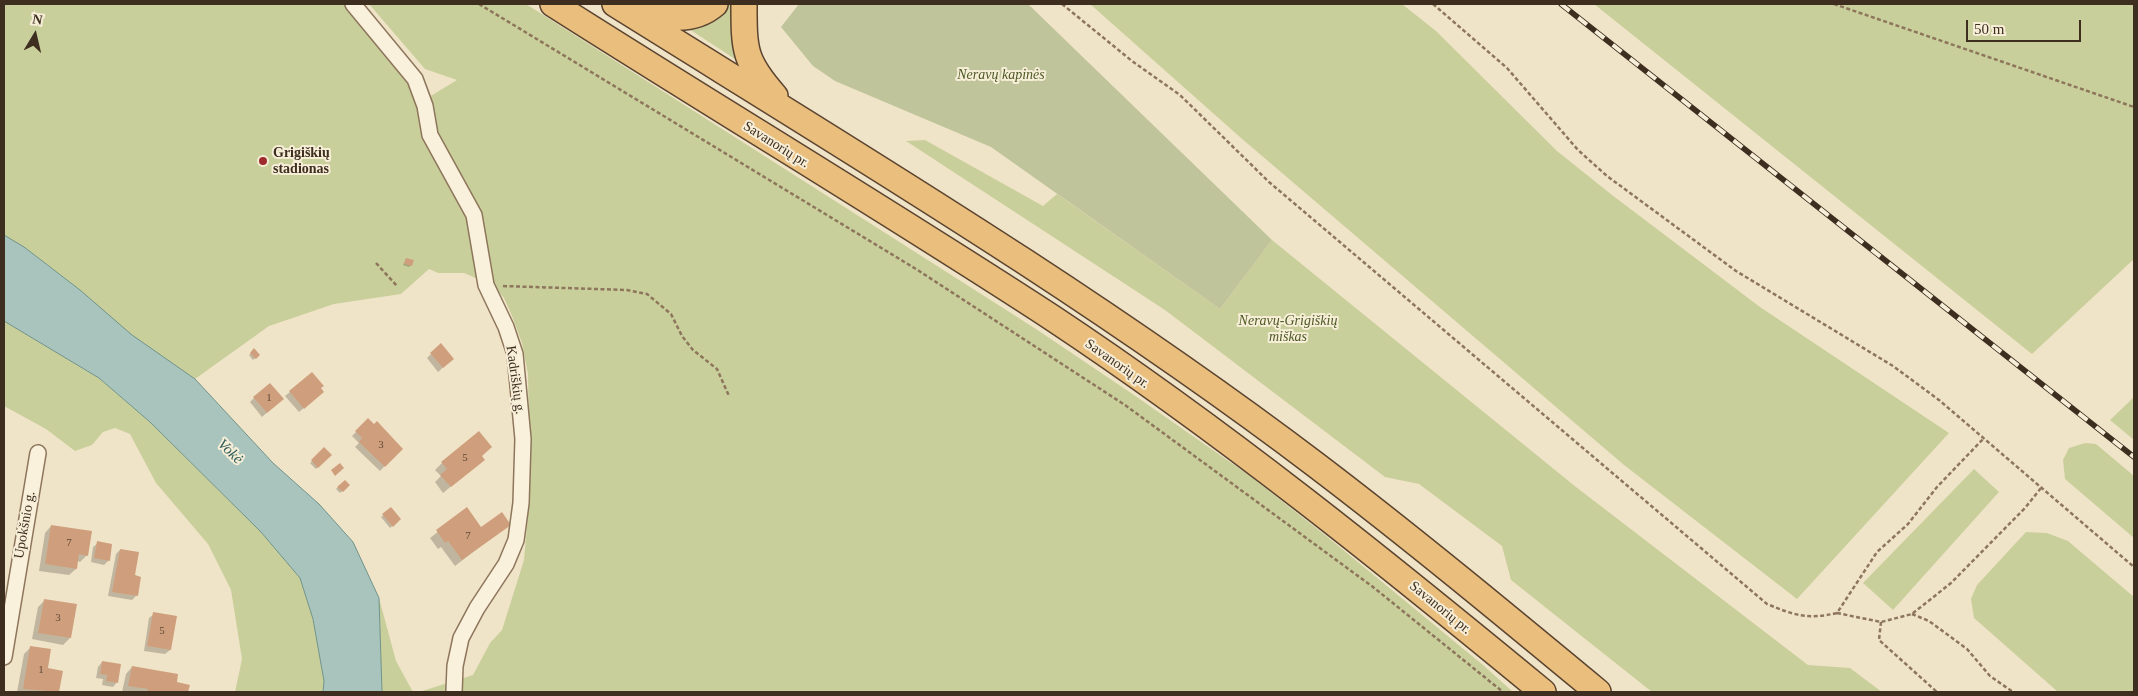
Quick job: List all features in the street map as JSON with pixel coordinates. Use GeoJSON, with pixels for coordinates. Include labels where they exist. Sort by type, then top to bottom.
{"type":"FeatureCollection","features":[{"type":"Feature","properties":{"kind":"highway","name":"Savanorių pr."},"geometry":{"type":"LineString","coordinates":[[553,4],[1052,318],[1200,422],[1360,542],[1543,692]]}},
{"type":"Feature","properties":{"kind":"highway"},"geometry":{"type":"LineString","coordinates":[[616,4],[962,220],[1194,378],[1316,465],[1485,598],[1598,692]]}},
{"type":"Feature","properties":{"kind":"highway"},"geometry":{"type":"LineString","coordinates":[[624,4],[678,19],[708,10],[715,4]]}},
{"type":"Feature","properties":{"kind":"highway"},"geometry":{"type":"LineString","coordinates":[[744,4],[746,49],[753,70],[792,115]]}},
{"type":"Feature","properties":{"kind":"highway"},"geometry":{"type":"LineString","coordinates":[[1360,542],[1529,692]]}},
{"type":"Feature","properties":{"kind":"street","name":"Kadriškių g."},"geometry":{"type":"LineString","coordinates":[[353,4],[415,79],[425,106],[430,135],[474,215],[486,285],[506,327],[514,354],[522,439],[521,503],[516,540],[506,564],[477,608],[462,638],[455,666],[454,692]]}},
{"type":"Feature","properties":{"kind":"street","name":"Upokšnio g."},"geometry":{"type":"LineString","coordinates":[[4,657],[38,453]]}},
{"type":"Feature","properties":{"kind":"path"},"geometry":{"type":"LineString","coordinates":[[479,4],[916,269],[1124,405],[1373,587],[1503,692]]}},
{"type":"Feature","properties":{"kind":"path"},"geometry":{"type":"LineString","coordinates":[[1062,4],[1132,61],[1180,95],[1269,182],[1767,604],[1798,616],[1818,618],[1837,613],[1881,622],[1912,614],[1951,584],[2025,508],[2041,488]]}},
{"type":"Feature","properties":{"kind":"path"},"geometry":{"type":"LineString","coordinates":[[1433,4],[1507,68],[1578,150],[1607,176],[1736,272],[1893,366],[1939,400],[2134,567]]}},
{"type":"Feature","properties":{"kind":"path"},"geometry":{"type":"LineString","coordinates":[[1834,4],[2134,107]]}},
{"type":"Feature","properties":{"kind":"path"},"geometry":{"type":"LineString","coordinates":[[376,263],[397,286]]}},
{"type":"Feature","properties":{"kind":"path"},"geometry":{"type":"LineString","coordinates":[[486,285],[627,290],[647,294],[671,314],[682,336],[693,350],[716,369],[729,396]]}},
{"type":"Feature","properties":{"kind":"path"},"geometry":{"type":"LineString","coordinates":[[1837,613],[1877,552],[1908,524],[1937,487],[1984,438]]}},
{"type":"Feature","properties":{"kind":"path"},"geometry":{"type":"LineString","coordinates":[[1912,614],[1929,621],[1967,649],[1990,676],[2013,692]]}},
{"type":"Feature","properties":{"kind":"path"},"geometry":{"type":"LineString","coordinates":[[1881,622],[1878,640],[1938,692]]}},
{"type":"Feature","properties":{"kind":"green space"},"geometry":{"type":"Polygon","coordinates":[[[4,4],[344,4],[398,67],[429,97],[457,80],[425,69],[369,4],[526,4],[1036,329],[1134,395],[1250,476],[1325,535],[1513,692],[419,692],[473,675],[490,643],[502,630],[524,560],[530,491],[528,374],[522,343],[504,298],[492,285],[464,273],[438,273],[429,269],[401,294],[334,304],[269,326],[195,379],[139,341],[54,270],[4,235],[4,4]]]}},
{"type":"Feature","properties":{"kind":"green space"},"geometry":{"type":"Polygon","coordinates":[[[727,4],[737,4],[741,63],[686,27],[727,4]]]}},
{"type":"Feature","properties":{"kind":"green space","name":"Neravų kapinės"},"geometry":{"type":"Polygon","coordinates":[[[799,4],[1028,4],[1272,240],[1220,309],[991,147],[835,81],[813,66],[781,27],[799,4]]]}},
{"type":"Feature","properties":{"kind":"green space"},"geometry":{"type":"Polygon","coordinates":[[[1090,4],[1402,4],[1436,31],[1557,151],[1612,195],[1760,307],[1949,433],[1797,599],[1624,465],[1241,138],[1090,4]]]}},
{"type":"Feature","properties":{"kind":"green space"},"geometry":{"type":"Polygon","coordinates":[[[1594,4],[2134,4],[2134,259],[2032,354],[1594,4]]]}},
{"type":"Feature","properties":{"kind":"green space","name":"Neravų-Grigiškių miškas"},"geometry":{"type":"Polygon","coordinates":[[[925,140],[1043,206],[1057,194],[1220,309],[1272,240],[1576,487],[1808,665],[1850,668],[1882,692],[1652,692],[1511,580],[1502,546],[1419,484],[1385,477],[1165,310],[906,141],[925,140]]]}},
{"type":"Feature","properties":{"kind":"green space"},"geometry":{"type":"Polygon","coordinates":[[[4,321],[99,378],[150,422],[261,532],[300,578],[313,619],[324,681],[323,692],[235,692],[242,659],[231,590],[208,544],[156,483],[130,434],[115,428],[103,432],[92,445],[75,451],[46,429],[4,406],[4,321]]]}},
{"type":"Feature","properties":{"kind":"green space"},"geometry":{"type":"Polygon","coordinates":[[[2134,397],[2134,440],[2110,420],[2134,397]]]}},
{"type":"Feature","properties":{"kind":"green space"},"geometry":{"type":"Polygon","coordinates":[[[2085,443],[2096,444],[2134,476],[2134,538],[2065,479],[2063,460],[2069,448],[2085,443]]]}},
{"type":"Feature","properties":{"kind":"green space"},"geometry":{"type":"Polygon","coordinates":[[[1974,469],[1999,492],[1893,610],[1863,583],[1974,469]]]}},
{"type":"Feature","properties":{"kind":"green space"},"geometry":{"type":"Polygon","coordinates":[[[2026,532],[2047,533],[2068,541],[2134,597],[2134,692],[2058,692],[1974,618],[1971,599],[1977,585],[2026,532]]]}},
{"type":"Feature","properties":{"kind":"green space"},"geometry":{"type":"Polygon","coordinates":[[[379,598],[396,661],[413,692],[382,692],[379,598]]]}},
{"type":"Feature","properties":{"kind":"water","name":"Vokė"},"geometry":{"type":"Polygon","coordinates":[[[4,235],[24,247],[80,290],[132,335],[195,379],[273,463],[319,504],[353,542],[379,598],[382,692],[323,692],[324,681],[313,619],[300,578],[261,532],[150,422],[99,378],[4,321],[4,235]]]}},
{"type":"Feature","properties":{"kind":"building"},"geometry":{"type":"Polygon","coordinates":[[[406,258],[414,260],[412,266],[404,264],[406,258]]]}},
{"type":"Feature","properties":{"kind":"building"},"geometry":{"type":"Polygon","coordinates":[[[441,343],[454,359],[443,368],[430,353],[441,343]]]}},
{"type":"Feature","properties":{"kind":"building"},"geometry":{"type":"Polygon","coordinates":[[[254,348],[260,355],[256,359],[250,353],[254,348]]]}},
{"type":"Feature","properties":{"kind":"building"},"geometry":{"type":"Polygon","coordinates":[[[312,372],[324,386],[321,388],[324,392],[304,409],[289,391],[312,372]]]}},
{"type":"Feature","properties":{"kind":"building"},"geometry":{"type":"Polygon","coordinates":[[[270,383],[284,399],[267,413],[253,397],[270,383]]]}},
{"type":"Feature","properties":{"kind":"building"},"geometry":{"type":"Polygon","coordinates":[[[368,418],[374,424],[377,421],[403,449],[385,467],[359,442],[362,438],[355,431],[368,418]]]}},
{"type":"Feature","properties":{"kind":"building"},"geometry":{"type":"Polygon","coordinates":[[[479,431],[492,447],[482,456],[485,460],[451,487],[440,475],[447,469],[441,462],[479,431]]]}},
{"type":"Feature","properties":{"kind":"building"},"geometry":{"type":"Polygon","coordinates":[[[324,447],[332,455],[318,468],[311,460],[324,447]]]}},
{"type":"Feature","properties":{"kind":"building"},"geometry":{"type":"Polygon","coordinates":[[[340,463],[344,468],[335,476],[331,470],[340,463]]]}},
{"type":"Feature","properties":{"kind":"building"},"geometry":{"type":"Polygon","coordinates":[[[345,480],[350,485],[343,492],[337,487],[345,480]]]}},
{"type":"Feature","properties":{"kind":"building"},"geometry":{"type":"Polygon","coordinates":[[[391,507],[401,519],[393,527],[382,514],[391,507]]]}},
{"type":"Feature","properties":{"kind":"building"},"geometry":{"type":"Polygon","coordinates":[[[467,507],[481,527],[502,512],[511,525],[462,560],[448,541],[445,543],[436,530],[467,507]]]}},
{"type":"Feature","properties":{"kind":"building"},"geometry":{"type":"Polygon","coordinates":[[[51,525],[92,531],[88,556],[79,554],[77,569],[45,564],[51,525]]]}},
{"type":"Feature","properties":{"kind":"building"},"geometry":{"type":"Polygon","coordinates":[[[97,541],[112,544],[110,561],[94,558],[97,541]]]}},
{"type":"Feature","properties":{"kind":"building"},"geometry":{"type":"Polygon","coordinates":[[[120,549],[139,552],[135,575],[141,577],[138,596],[112,592],[120,549]]]}},
{"type":"Feature","properties":{"kind":"building"},"geometry":{"type":"Polygon","coordinates":[[[44,599],[77,604],[71,638],[38,633],[44,599]]]}},
{"type":"Feature","properties":{"kind":"building"},"geometry":{"type":"Polygon","coordinates":[[[153,612],[177,616],[171,650],[147,646],[153,612]]]}},
{"type":"Feature","properties":{"kind":"building"},"geometry":{"type":"Polygon","coordinates":[[[30,646],[51,649],[48,668],[63,671],[59,692],[23,689],[30,646]]]}},
{"type":"Feature","properties":{"kind":"building"},"geometry":{"type":"Polygon","coordinates":[[[102,661],[121,664],[118,683],[106,681],[107,675],[100,674],[102,661]]]}},
{"type":"Feature","properties":{"kind":"building"},"geometry":{"type":"Polygon","coordinates":[[[132,666],[178,674],[177,682],[190,685],[188,692],[147,692],[148,689],[128,686],[132,666]]]}},
{"type":"Feature","properties":{"kind":"railway"},"geometry":{"type":"LineString","coordinates":[[1561,4],[2134,457]]}},
{"type":"Feature","properties":{"kind":"place","name":"Grigiškių stadionas"},"geometry":{"type":"Point","coordinates":[263,161]}}]}
